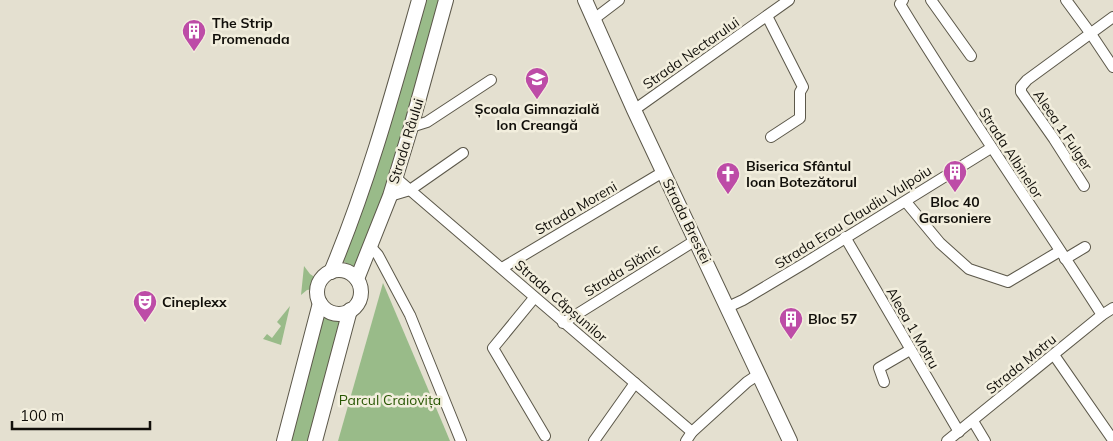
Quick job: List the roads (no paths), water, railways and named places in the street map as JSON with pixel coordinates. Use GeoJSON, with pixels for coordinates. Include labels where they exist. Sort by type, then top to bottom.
{"type":"FeatureCollection","features":[{"type":"Feature","properties":{"kind":"main road","name":"Strada Râului"},"geometry":{"type":"LineString","coordinates":[[284,441],[320,303],[317,294],[318,285],[323,277],[330,272],[350,227],[387,116],[419,0]]}},
{"type":"Feature","properties":{"kind":"main road","name":"Strada Râului"},"geometry":{"type":"LineString","coordinates":[[314,441],[350,310],[359,299],[360,289],[357,279],[396,178],[446,0]]}},
{"type":"Feature","properties":{"kind":"main road","name":"Strada Brestei"},"geometry":{"type":"LineString","coordinates":[[585,0],[634,110],[728,307],[788,440]]}},
{"type":"Feature","properties":{"kind":"main road"},"geometry":{"type":"LineString","coordinates":[[330,272],[345,271],[357,279]]}},
{"type":"Feature","properties":{"kind":"main road"},"geometry":{"type":"LineString","coordinates":[[320,303],[325,308],[336,313],[350,310]]}},
{"type":"Feature","properties":{"kind":"street"},"geometry":{"type":"LineString","coordinates":[[594,20],[619,0]]}},
{"type":"Feature","properties":{"kind":"street","name":"Strada Nectarului"},"geometry":{"type":"LineString","coordinates":[[634,110],[789,0]]}},
{"type":"Feature","properties":{"kind":"street"},"geometry":{"type":"LineString","coordinates":[[931,0],[971,56]]}},
{"type":"Feature","properties":{"kind":"street"},"geometry":{"type":"LineString","coordinates":[[1066,0],[1113,67]]}},
{"type":"Feature","properties":{"kind":"street","name":"Strada Albinelor"},"geometry":{"type":"LineString","coordinates":[[902,2],[991,148],[1102,315]]}},
{"type":"Feature","properties":{"kind":"street"},"geometry":{"type":"LineString","coordinates":[[767,16],[803,86],[800,92],[800,118],[771,137]]}},
{"type":"Feature","properties":{"kind":"street"},"geometry":{"type":"LineString","coordinates":[[1091,34],[1113,17]]}},
{"type":"Feature","properties":{"kind":"street","name":"Aleea 1 Fulger"},"geometry":{"type":"LineString","coordinates":[[1084,186],[1054,139],[1024,98],[1021,87],[1027,80],[1091,34]]}},
{"type":"Feature","properties":{"kind":"street"},"geometry":{"type":"LineString","coordinates":[[411,127],[427,122],[491,80]]}},
{"type":"Feature","properties":{"kind":"street","name":"Strada Erou Claudiu Vulpoiu"},"geometry":{"type":"LineString","coordinates":[[728,307],[743,300],[906,202],[991,148]]}},
{"type":"Feature","properties":{"kind":"street"},"geometry":{"type":"LineString","coordinates":[[390,196],[410,190],[463,153]]}},
{"type":"Feature","properties":{"kind":"street","name":"Strada Moreni"},"geometry":{"type":"LineString","coordinates":[[502,268],[663,172]]}},
{"type":"Feature","properties":{"kind":"street","name":"Strada Căpșunilor"},"geometry":{"type":"LineString","coordinates":[[396,178],[635,383],[689,437]]}},
{"type":"Feature","properties":{"kind":"street"},"geometry":{"type":"LineString","coordinates":[[906,202],[940,243],[968,269],[1008,282],[1062,255],[1085,247]]}},
{"type":"Feature","properties":{"kind":"street","name":"Aleea 1 Motru"},"geometry":{"type":"LineString","coordinates":[[845,237],[959,432]]}},
{"type":"Feature","properties":{"kind":"street","name":"Strada Slănic"},"geometry":{"type":"LineString","coordinates":[[564,323],[696,240]]}},
{"type":"Feature","properties":{"kind":"street"},"geometry":{"type":"LineString","coordinates":[[370,246],[378,255],[410,315],[462,441]]}},
{"type":"Feature","properties":{"kind":"street"},"geometry":{"type":"LineString","coordinates":[[534,298],[493,348],[545,436]]}},
{"type":"Feature","properties":{"kind":"street","name":"Strada Motru"},"geometry":{"type":"LineString","coordinates":[[947,441],[1113,308]]}},
{"type":"Feature","properties":{"kind":"street"},"geometry":{"type":"LineString","coordinates":[[884,382],[879,368],[910,350]]}},
{"type":"Feature","properties":{"kind":"street"},"geometry":{"type":"LineString","coordinates":[[1054,356],[1113,440]]}},
{"type":"Feature","properties":{"kind":"street"},"geometry":{"type":"LineString","coordinates":[[689,437],[747,382],[758,374]]}},
{"type":"Feature","properties":{"kind":"street"},"geometry":{"type":"LineString","coordinates":[[594,441],[635,383]]}},
{"type":"Feature","properties":{"kind":"street"},"geometry":{"type":"LineString","coordinates":[[973,422],[984,441]]}},
{"type":"Feature","properties":{"kind":"place","name":"The Strip Promenada"},"geometry":{"type":"Point","coordinates":[194,52]}},
{"type":"Feature","properties":{"kind":"place","name":"Școala Gimnazială Ion Creangă"},"geometry":{"type":"Point","coordinates":[537,100]}},
{"type":"Feature","properties":{"kind":"place","name":"Bloc 40 Garsoniere"},"geometry":{"type":"Point","coordinates":[955,193]}},
{"type":"Feature","properties":{"kind":"place","name":"Biserica Sfântul Ioan Botezătorul"},"geometry":{"type":"Point","coordinates":[728,195]}},
{"type":"Feature","properties":{"kind":"place","name":"Cineplexx"},"geometry":{"type":"Point","coordinates":[145,323]}},
{"type":"Feature","properties":{"kind":"place","name":"Bloc 57"},"geometry":{"type":"Point","coordinates":[791,340]}},
{"type":"Feature","properties":{"kind":"park label","name":"Parcul Craiovița"},"geometry":{"type":"Point","coordinates":[390,400]}}]}
